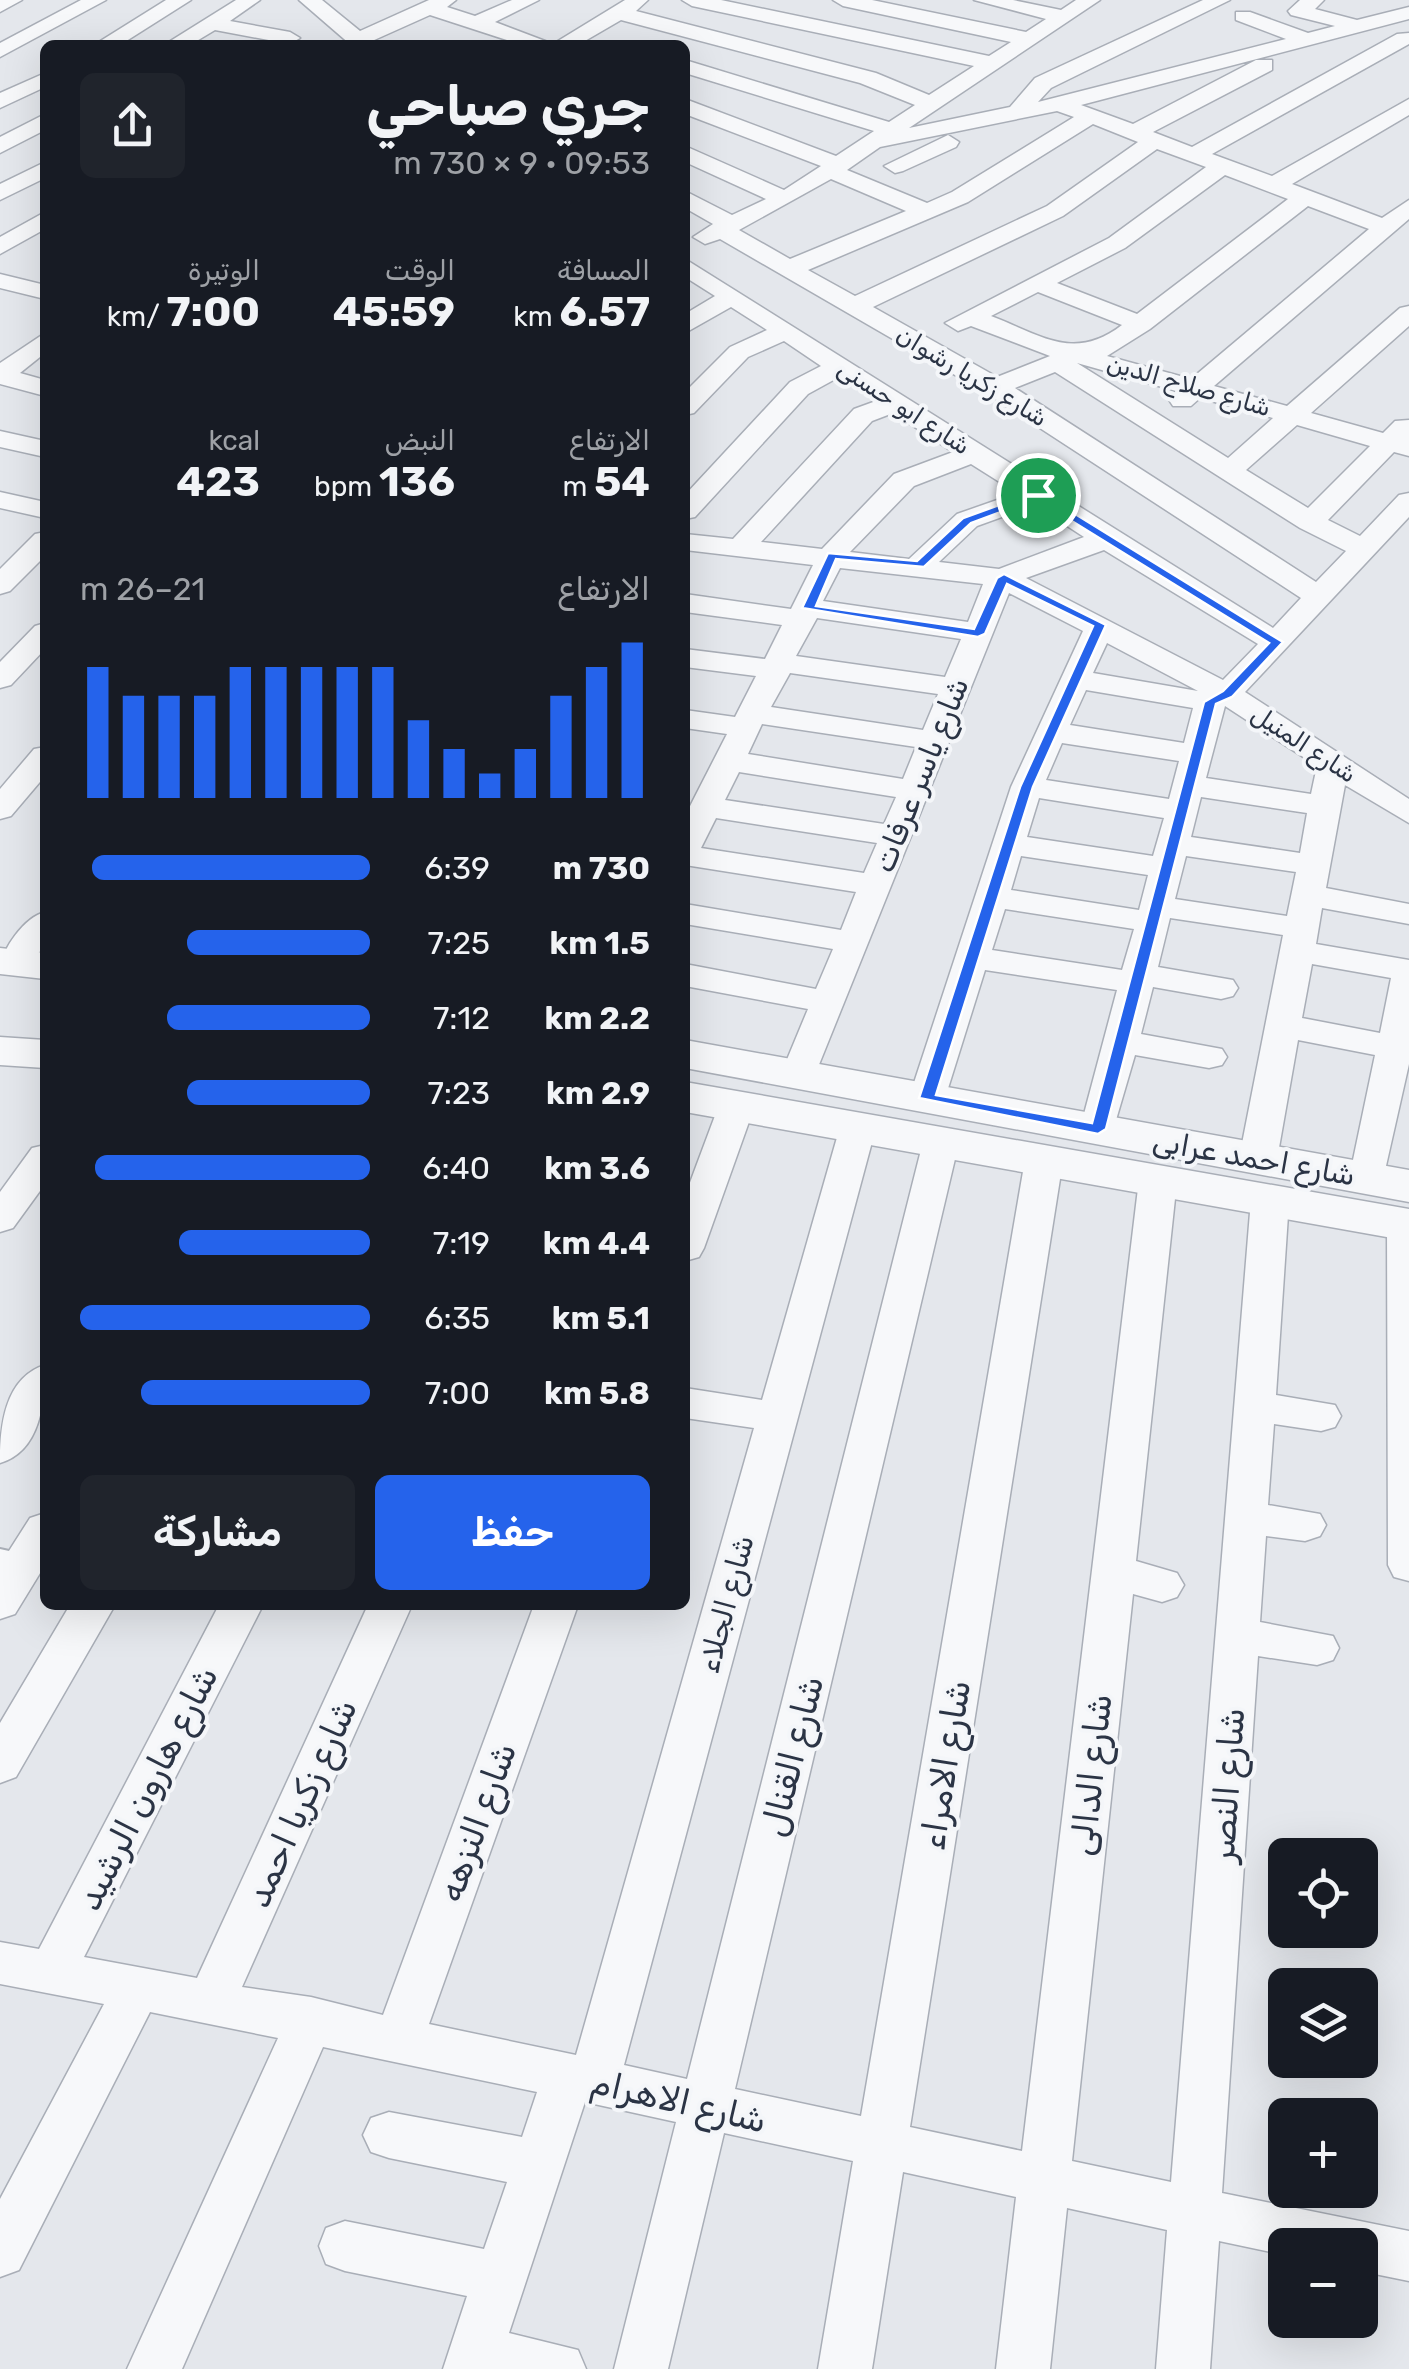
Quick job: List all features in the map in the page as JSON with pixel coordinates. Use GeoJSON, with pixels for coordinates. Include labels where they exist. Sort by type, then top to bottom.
{"type":"FeatureCollection","features":[{"type":"Feature","properties":{"kind":"street"},"geometry":{"type":"LineString","coordinates":[[0,6],[12,0]]}},
{"type":"Feature","properties":{"kind":"street"},"geometry":{"type":"LineString","coordinates":[[0,50],[96,0]]}},
{"type":"Feature","properties":{"kind":"street"},"geometry":{"type":"LineString","coordinates":[[113,40],[181,0]]}},
{"type":"Feature","properties":{"kind":"street"},"geometry":{"type":"LineString","coordinates":[[183,40],[250,0]]}},
{"type":"Feature","properties":{"kind":"street"},"geometry":{"type":"LineString","coordinates":[[476,34],[529,0]]}},
{"type":"Feature","properties":{"kind":"street"},"geometry":{"type":"LineString","coordinates":[[692,0],[996,64]]}},
{"type":"Feature","properties":{"kind":"street"},"geometry":{"type":"LineString","coordinates":[[843,0],[1058,29]]}},
{"type":"Feature","properties":{"kind":"street"},"geometry":{"type":"LineString","coordinates":[[984,0],[1058,29]]}},
{"type":"Feature","properties":{"kind":"street"},"geometry":{"type":"LineString","coordinates":[[690,243],[785,199],[996,64],[1058,29],[1090,0]]}},
{"type":"Feature","properties":{"kind":"street"},"geometry":{"type":"LineString","coordinates":[[1123,21],[1176,0]]}},
{"type":"Feature","properties":{"kind":"street"},"geometry":{"type":"LineString","coordinates":[[1314,0],[1298,11],[1407,39]]}},
{"type":"Feature","properties":{"kind":"street"},"geometry":{"type":"LineString","coordinates":[[895,166],[1019,110],[1043,83],[1208,1]]}},
{"type":"Feature","properties":{"kind":"street"},"geometry":{"type":"LineString","coordinates":[[304,3],[335,14],[358,40]]}},
{"type":"Feature","properties":{"kind":"street"},"geometry":{"type":"LineString","coordinates":[[366,40],[438,4],[476,34],[512,35],[528,40]]}},
{"type":"Feature","properties":{"kind":"street"},"geometry":{"type":"LineString","coordinates":[[594,4],[628,8],[868,78],[932,104]]}},
{"type":"Feature","properties":{"kind":"street"},"geometry":{"type":"LineString","coordinates":[[571,40],[628,8]]}},
{"type":"Feature","properties":{"kind":"street"},"geometry":{"type":"LineString","coordinates":[[690,68],[885,136],[1059,104],[1409,13]]}},
{"type":"Feature","properties":{"kind":"street"},"geometry":{"type":"LineString","coordinates":[[288,40],[335,14]]}},
{"type":"Feature","properties":{"kind":"street"},"geometry":{"type":"LineString","coordinates":[[1243,16],[1306,38]]}},
{"type":"Feature","properties":{"kind":"street"},"geometry":{"type":"LineString","coordinates":[[210,24],[276,40]]}},
{"type":"Feature","properties":{"kind":"street"},"geometry":{"type":"LineString","coordinates":[[386,27],[415,36]]}},
{"type":"Feature","properties":{"kind":"street"},"geometry":{"type":"LineString","coordinates":[[1192,156],[1407,39]]}},
{"type":"Feature","properties":{"kind":"street"},"geometry":{"type":"LineString","coordinates":[[854,306],[1043,216],[1144,137],[1276,59],[1276,46]]}},
{"type":"Feature","properties":{"kind":"street"},"geometry":{"type":"LineString","coordinates":[[0,74],[40,83]]}},
{"type":"Feature","properties":{"kind":"street"},"geometry":{"type":"LineString","coordinates":[[0,101],[40,84]]}},
{"type":"Feature","properties":{"kind":"street"},"geometry":{"type":"LineString","coordinates":[[1059,104],[1385,226]]}},
{"type":"Feature","properties":{"kind":"street"},"geometry":{"type":"LineString","coordinates":[[1272,186],[1409,106]]}},
{"type":"Feature","properties":{"kind":"street"},"geometry":{"type":"LineString","coordinates":[[690,108],[835,168],[928,212]]}},
{"type":"Feature","properties":{"kind":"street"},"geometry":{"type":"LineString","coordinates":[[788,268],[928,212],[1091,116]]}},
{"type":"Feature","properties":{"kind":"street"},"geometry":{"type":"LineString","coordinates":[[0,149],[40,124]]}},
{"type":"Feature","properties":{"kind":"street"},"geometry":{"type":"LineString","coordinates":[[1368,129],[1396,137]]}},
{"type":"Feature","properties":{"kind":"street"},"geometry":{"type":"LineString","coordinates":[[0,149],[40,166]]}},
{"type":"Feature","properties":{"kind":"street"},"geometry":{"type":"LineString","coordinates":[[690,155],[785,199]]}},
{"type":"Feature","properties":{"kind":"street"},"geometry":{"type":"LineString","coordinates":[[919,343],[1117,243],[1221,167]]}},
{"type":"Feature","properties":{"kind":"street"},"geometry":{"type":"LineString","coordinates":[[0,192],[40,171]]}},
{"type":"Feature","properties":{"kind":"street"},"geometry":{"type":"LineString","coordinates":[[996,387],[1066,358],[1108,348],[1304,198]]}},
{"type":"Feature","properties":{"kind":"street","name":"شارع زكريا رشوان"},"geometry":{"type":"LineString","coordinates":[[690,202],[788,268],[996,387],[1318,596]]}},
{"type":"Feature","properties":{"kind":"street"},"geometry":{"type":"LineString","coordinates":[[1156,422],[1409,208]]}},
{"type":"Feature","properties":{"kind":"street"},"geometry":{"type":"LineString","coordinates":[[1043,216],[1117,243]]}},
{"type":"Feature","properties":{"kind":"street"},"geometry":{"type":"LineString","coordinates":[[0,246],[40,221]]}},
{"type":"Feature","properties":{"kind":"street","name":"شارع ابو حسنى"},"geometry":{"type":"LineString","coordinates":[[690,269],[1106,539],[1276,642]]}},
{"type":"Feature","properties":{"kind":"street"},"geometry":{"type":"LineString","coordinates":[[0,280],[40,291]]}},
{"type":"Feature","properties":{"kind":"street"},"geometry":{"type":"LineString","coordinates":[[1036,283],[1141,324]]}},
{"type":"Feature","properties":{"kind":"street"},"geometry":{"type":"LineString","coordinates":[[690,314],[732,296]]}},
{"type":"Feature","properties":{"kind":"street","name":"شارع صلاح الدين"},"geometry":{"type":"LineString","coordinates":[[970,317],[1066,358],[1197,387],[1399,446]]}},
{"type":"Feature","properties":{"kind":"street"},"geometry":{"type":"LineString","coordinates":[[1230,470],[1405,323]]}},
{"type":"Feature","properties":{"kind":"street"},"geometry":{"type":"LineString","coordinates":[[690,402],[739,352],[785,331]]}},
{"type":"Feature","properties":{"kind":"street"},"geometry":{"type":"LineString","coordinates":[[0,376],[40,345]]}},
{"type":"Feature","properties":{"kind":"street"},"geometry":{"type":"LineString","coordinates":[[1066,358],[1310,522],[1365,550]]}},
{"type":"Feature","properties":{"kind":"street"},"geometry":{"type":"LineString","coordinates":[[690,506],[800,388],[840,366]]}},
{"type":"Feature","properties":{"kind":"street"},"geometry":{"type":"LineString","coordinates":[[0,376],[40,387]]}},
{"type":"Feature","properties":{"kind":"street"},"geometry":{"type":"LineString","coordinates":[[742,546],[863,415],[897,402]]}},
{"type":"Feature","properties":{"kind":"street"},"geometry":{"type":"LineString","coordinates":[[1310,522],[1399,446],[1409,422]]}},
{"type":"Feature","properties":{"kind":"street"},"geometry":{"type":"LineString","coordinates":[[0,438],[40,448]]}},
{"type":"Feature","properties":{"kind":"street"},"geometry":{"type":"LineString","coordinates":[[690,836],[709,784],[751,721],[832,555],[904,480],[974,453]]}},
{"type":"Feature","properties":{"kind":"street"},"geometry":{"type":"LineString","coordinates":[[920,565],[967,520],[1038,495]]}},
{"type":"Feature","properties":{"kind":"street"},"geometry":{"type":"LineString","coordinates":[[0,500],[40,509]]}},
{"type":"Feature","properties":{"kind":"street"},"geometry":{"type":"LineString","coordinates":[[1098,1129],[1189,783],[1219,698],[1409,501]]}},
{"type":"Feature","properties":{"kind":"street"},"geometry":{"type":"LineString","coordinates":[[1004,578],[1106,539]]}},
{"type":"Feature","properties":{"kind":"street","name":"شارع المنيل"},"geometry":{"type":"LineString","coordinates":[[690,552],[742,546],[1004,578],[1100,625],[1409,812]]}},
{"type":"Feature","properties":{"kind":"street"},"geometry":{"type":"LineString","coordinates":[[0,585],[23,552]]}},
{"type":"Feature","properties":{"kind":"street","name":"شارع ياسر عرفات"},"geometry":{"type":"LineString","coordinates":[[799,1074],[1004,578]]}},
{"type":"Feature","properties":{"kind":"street"},"geometry":{"type":"LineString","coordinates":[[690,603],[978,634]]}},
{"type":"Feature","properties":{"kind":"street","name":"شارع القنال"},"geometry":{"type":"LineString","coordinates":[[641,2369],[706,2107],[972,957],[1026,787],[1100,625]]}},
{"type":"Feature","properties":{"kind":"street"},"geometry":{"type":"LineString","coordinates":[[0,679],[40,637]]}},
{"type":"Feature","properties":{"kind":"street"},"geometry":{"type":"LineString","coordinates":[[690,658],[956,688]]}},
{"type":"Feature","properties":{"kind":"street"},"geometry":{"type":"LineString","coordinates":[[1076,679],[1219,698]]}},
{"type":"Feature","properties":{"kind":"street"},"geometry":{"type":"LineString","coordinates":[[690,719],[751,721],[936,741]]}},
{"type":"Feature","properties":{"kind":"street"},"geometry":{"type":"LineString","coordinates":[[1052,732],[1189,783],[1325,806]]}},
{"type":"Feature","properties":{"kind":"street"},"geometry":{"type":"LineString","coordinates":[[0,809],[40,762]]}},
{"type":"Feature","properties":{"kind":"street","name":"شارع النصر"},"geometry":{"type":"LineString","coordinates":[[1183,2369],[1247,1518],[1264,1180],[1283,1026],[1333,763]]}},
{"type":"Feature","properties":{"kind":"street"},"geometry":{"type":"LineString","coordinates":[[1026,787],[1189,783]]}},
{"type":"Feature","properties":{"kind":"street"},"geometry":{"type":"LineString","coordinates":[[709,784],[915,790]]}},
{"type":"Feature","properties":{"kind":"street"},"geometry":{"type":"LineString","coordinates":[[709,784],[897,836]]}},
{"type":"Feature","properties":{"kind":"street"},"geometry":{"type":"LineString","coordinates":[[1009,844],[1170,856],[1305,910],[1409,973],[1397,1092],[1398,1204],[1408,1343],[1409,1565]]}},
{"type":"Feature","properties":{"kind":"street"},"geometry":{"type":"LineString","coordinates":[[690,848],[876,885]]}},
{"type":"Feature","properties":{"kind":"street"},"geometry":{"type":"LineString","coordinates":[[992,897],[1155,914],[1305,910],[1409,914]]}},
{"type":"Feature","properties":{"kind":"street"},"geometry":{"type":"LineString","coordinates":[[690,915],[854,942]]}},
{"type":"Feature","properties":{"kind":"street"},"geometry":{"type":"LineString","coordinates":[[20,963],[40,930]]}},
{"type":"Feature","properties":{"kind":"street"},"geometry":{"type":"LineString","coordinates":[[972,957],[1220,988]]}},
{"type":"Feature","properties":{"kind":"street"},"geometry":{"type":"LineString","coordinates":[[690,976],[829,1002]]}},
{"type":"Feature","properties":{"kind":"street"},"geometry":{"type":"LineString","coordinates":[[1283,1026],[1401,1027]]}},
{"type":"Feature","properties":{"kind":"street"},"geometry":{"type":"LineString","coordinates":[[1122,1042],[1209,1057]]}},
{"type":"Feature","properties":{"kind":"street"},"geometry":{"type":"LineString","coordinates":[[0,1051],[40,1054]]}},
{"type":"Feature","properties":{"kind":"street","name":"شارع احمد عرابى"},"geometry":{"type":"LineString","coordinates":[[690,1055],[799,1074],[1044,1160],[1158,1180],[1264,1180]]}},
{"type":"Feature","properties":{"kind":"street","name":"شارع احمد عرابى"},"geometry":{"type":"LineString","coordinates":[[690,1098],[858,1127],[934,1120],[1098,1129],[1264,1180],[1398,1204]]}},
{"type":"Feature","properties":{"kind":"street"},"geometry":{"type":"LineString","coordinates":[[690,1234],[736,1105]]}},
{"type":"Feature","properties":{"kind":"street","name":"شارع الجلاء"},"geometry":{"type":"LineString","coordinates":[[473,2361],[538,2164],[581,2079],[778,1417],[858,1127]]}},
{"type":"Feature","properties":{"kind":"street","name":"شارع الامراء"},"geometry":{"type":"LineString","coordinates":[[845,2369],[1044,1160]]}},
{"type":"Feature","properties":{"kind":"street"},"geometry":{"type":"LineString","coordinates":[[0,1220],[40,1164]]}},
{"type":"Feature","properties":{"kind":"street","name":"شارع الدالى"},"geometry":{"type":"LineString","coordinates":[[1023,2369],[1158,1180]]}},
{"type":"Feature","properties":{"kind":"street"},"geometry":{"type":"LineString","coordinates":[[0,1448],[40,1388]]}},
{"type":"Feature","properties":{"kind":"street"},"geometry":{"type":"LineString","coordinates":[[690,1404],[778,1417]]}},
{"type":"Feature","properties":{"kind":"street"},"geometry":{"type":"LineString","coordinates":[[1254,1407],[1321,1416]]}},
{"type":"Feature","properties":{"kind":"street"},"geometry":{"type":"LineString","coordinates":[[1247,1518],[1305,1525]]}},
{"type":"Feature","properties":{"kind":"street"},"geometry":{"type":"LineString","coordinates":[[0,1602],[40,1537]]}},
{"type":"Feature","properties":{"kind":"street"},"geometry":{"type":"LineString","coordinates":[[1114,1572],[1162,1585]]}},
{"type":"Feature","properties":{"kind":"street"},"geometry":{"type":"LineString","coordinates":[[0,1764],[90,1610]]}},
{"type":"Feature","properties":{"kind":"street","name":"شارع هارون الرشيد"},"geometry":{"type":"LineString","coordinates":[[52,1972],[238,1610]]}},
{"type":"Feature","properties":{"kind":"street","name":"شارع زكريا احمد"},"geometry":{"type":"LineString","coordinates":[[212,2001],[388,1610]]}},
{"type":"Feature","properties":{"kind":"street","name":"شارع النزهه"},"geometry":{"type":"LineString","coordinates":[[399,2038],[554,1610]]}},
{"type":"Feature","properties":{"kind":"street"},"geometry":{"type":"LineString","coordinates":[[1238,1636],[1317,1648]]}},
{"type":"Feature","properties":{"kind":"street","name":"شارع الاهرام"},"geometry":{"type":"LineString","coordinates":[[0,1962],[311,2018],[882,2146],[1274,2228]]}},
{"type":"Feature","properties":{"kind":"street"},"geometry":{"type":"LineString","coordinates":[[0,2252],[138,1987]]}},
{"type":"Feature","properties":{"kind":"street"},"geometry":{"type":"LineString","coordinates":[[154,2369],[311,2018]]}},
{"type":"Feature","properties":{"kind":"street"},"geometry":{"type":"LineString","coordinates":[[389,2135],[538,2164]]}},
{"type":"Feature","properties":{"kind":"street"},"geometry":{"type":"LineString","coordinates":[[346,2246],[500,2278]]}},
{"type":"Feature","properties":{"kind":"street","name":"شارع الاهرام"},"geometry":{"type":"LineString","coordinates":[[1378,2249],[1409,2256]]}},
{"type":"Feature","properties":{"kind":"street"},"geometry":{"type":"LineString","coordinates":[[473,2361],[559,2369]]}},
{"type":"Feature","properties":{"kind":"route"},"geometry":{"type":"LineString","coordinates":[[1038,495],[1276,642],[1228,694],[1210,702],[1098,1129],[927,1098],[1026,787],[1100,625],[1004,578],[978,634],[808,608],[832,555],[920,565],[967,520],[1038,495]]}}]}
